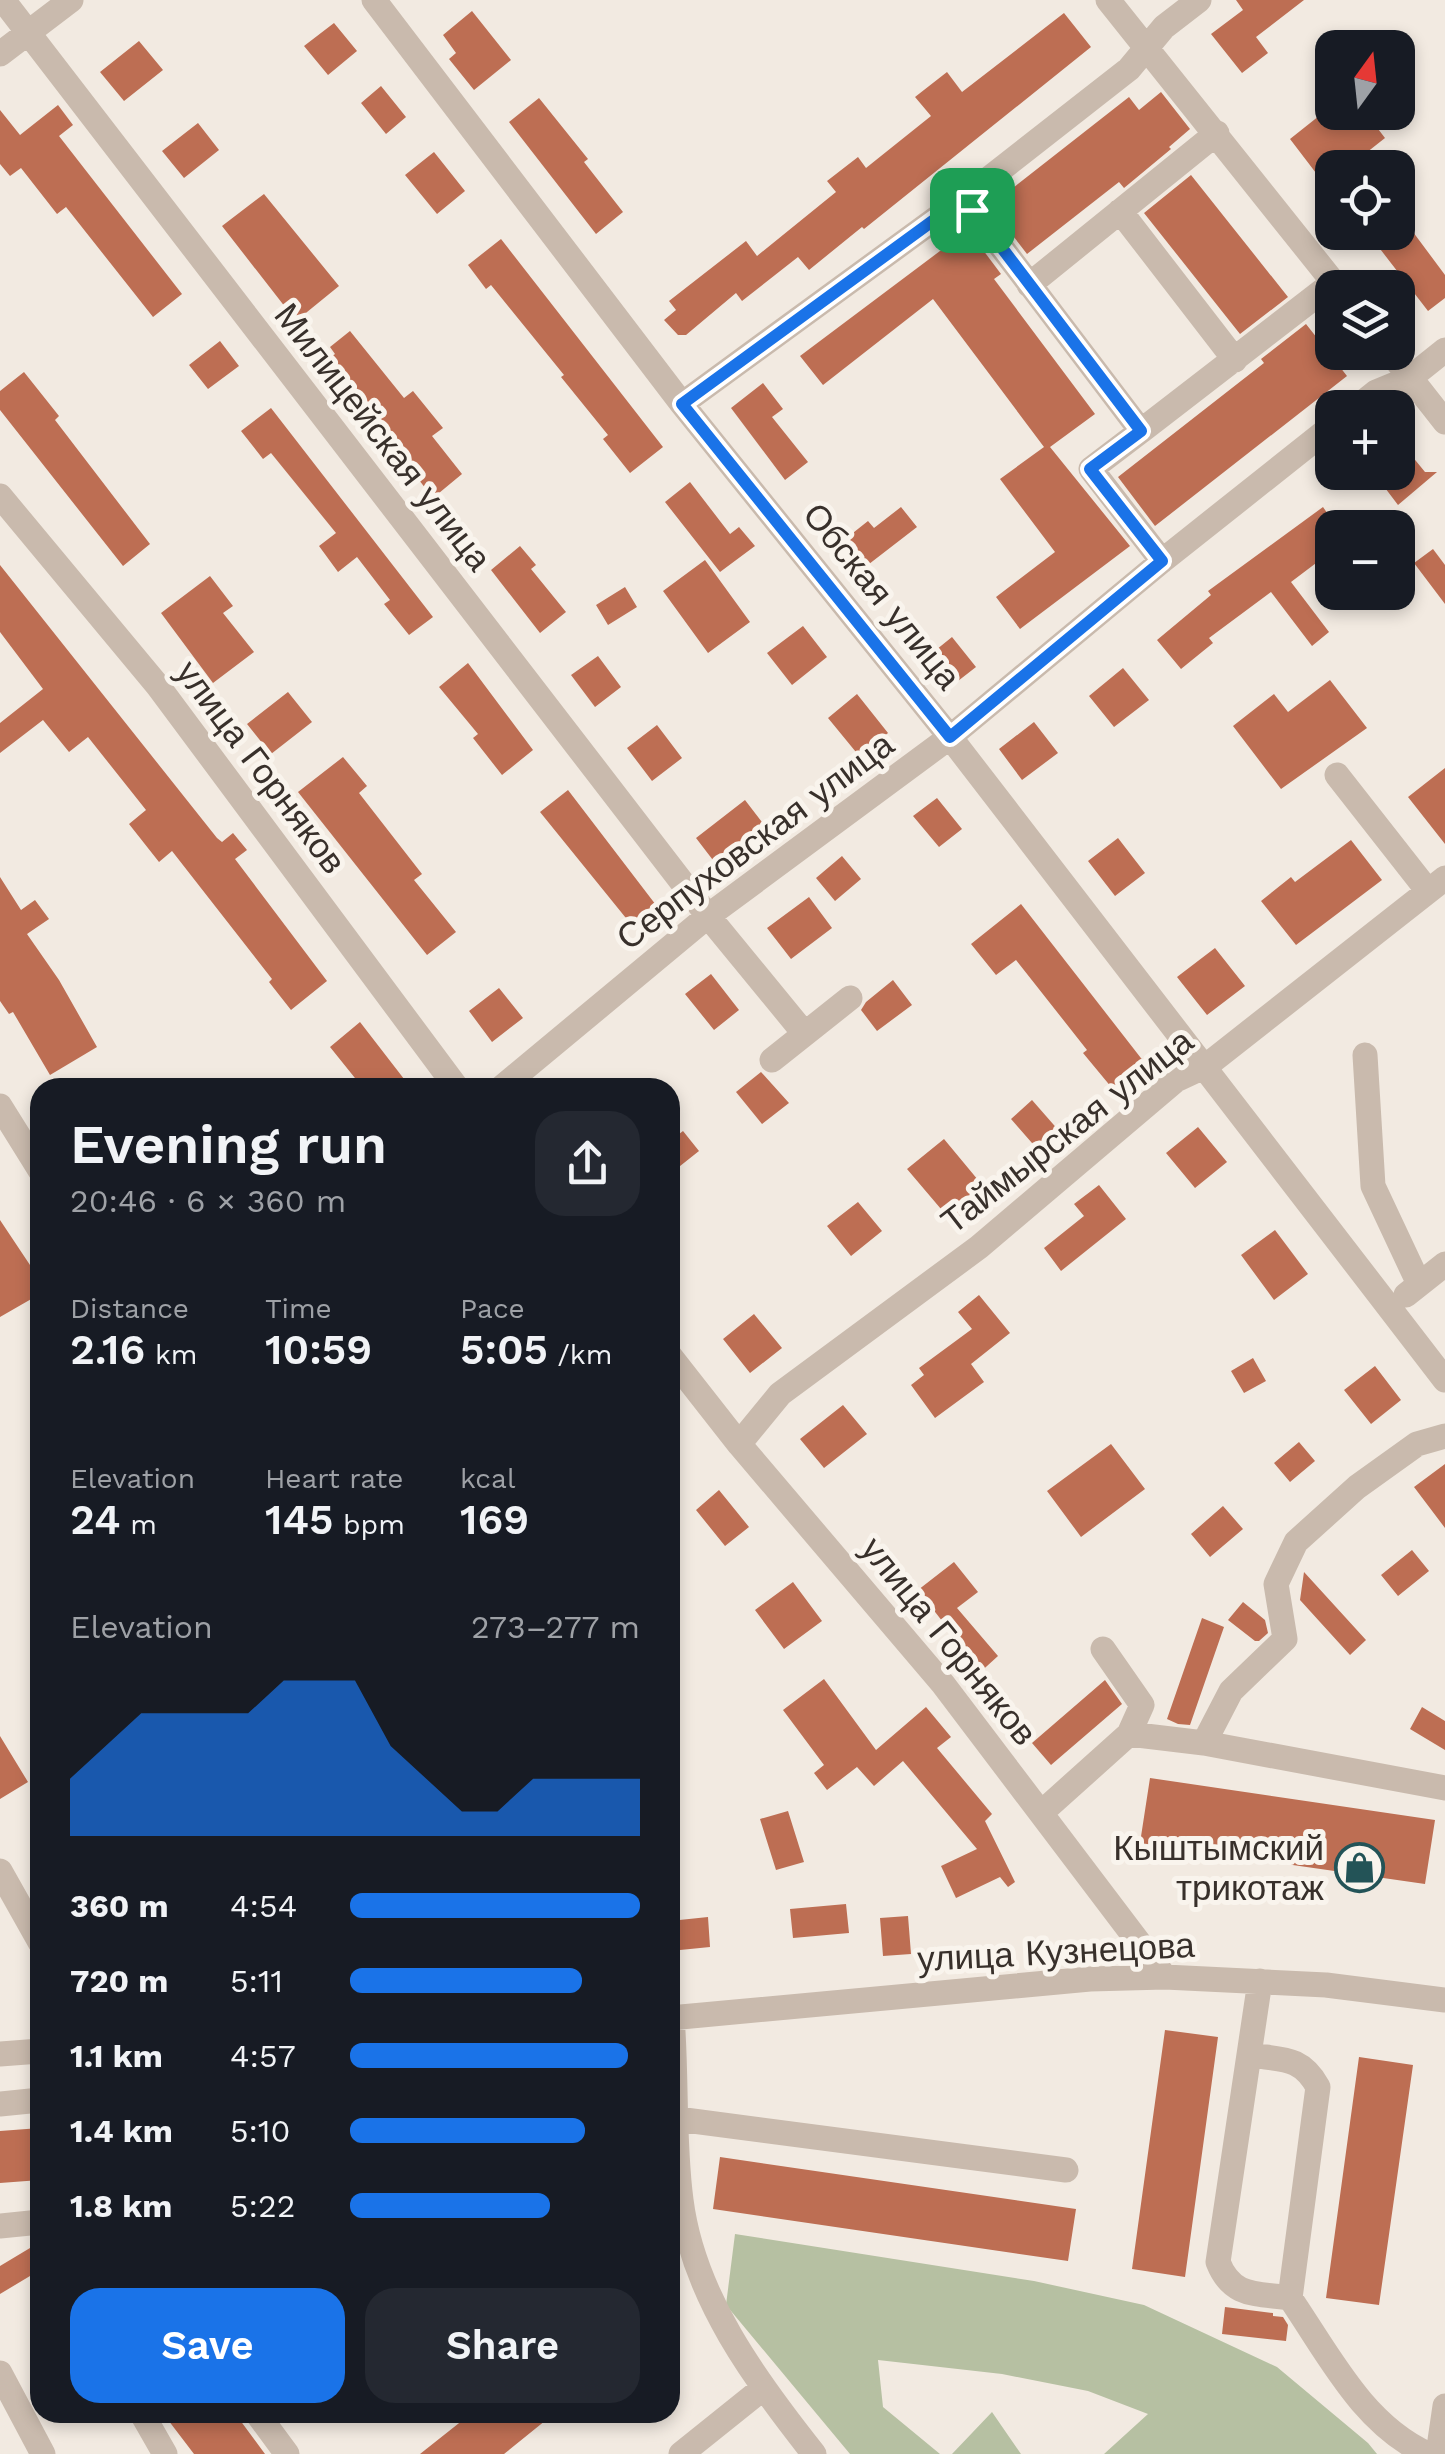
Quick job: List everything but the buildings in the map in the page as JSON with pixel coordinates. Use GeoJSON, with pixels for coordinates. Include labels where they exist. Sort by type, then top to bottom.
{"type":"FeatureCollection","features":[{"type":"Feature","properties":{"kind":"street","name":"Милицейская улица"},"geometry":{"type":"LineString","coordinates":[[3,0],[708,916],[804,1033]]}},
{"type":"Feature","properties":{"kind":"street"},"geometry":{"type":"LineString","coordinates":[[0,54],[71,0]]}},
{"type":"Feature","properties":{"kind":"street","name":"Обская улица"},"geometry":{"type":"LineString","coordinates":[[374,0],[682,404],[950,737],[1445,1380]]}},
{"type":"Feature","properties":{"kind":"street"},"geometry":{"type":"LineString","coordinates":[[1108,0],[1324,270]]}},
{"type":"Feature","properties":{"kind":"street"},"geometry":{"type":"LineString","coordinates":[[682,404],[964,198],[1129,68],[1164,28],[1199,0]]}},
{"type":"Feature","properties":{"kind":"street"},"geometry":{"type":"LineString","coordinates":[[1029,285],[1217,133]]}},
{"type":"Feature","properties":{"kind":"street"},"geometry":{"type":"LineString","coordinates":[[964,198],[1141,431]]}},
{"type":"Feature","properties":{"kind":"street"},"geometry":{"type":"LineString","coordinates":[[1120,212],[1234,360]]}},
{"type":"Feature","properties":{"kind":"street"},"geometry":{"type":"LineString","coordinates":[[1162,561],[1090,469],[1315,300]]}},
{"type":"Feature","properties":{"kind":"street"},"geometry":{"type":"LineString","coordinates":[[1381,390],[1410,378],[1445,350]]}},
{"type":"Feature","properties":{"kind":"street"},"geometry":{"type":"LineString","coordinates":[[1404,370],[1445,422]]}},
{"type":"Feature","properties":{"kind":"street","name":"Серпуховская улица"},"geometry":{"type":"LineString","coordinates":[[513,1078],[708,916],[950,737],[1315,440]]}},
{"type":"Feature","properties":{"kind":"street","name":"улица Горняков"},"geometry":{"type":"LineString","coordinates":[[0,496],[158,686],[451,1078]]}},
{"type":"Feature","properties":{"kind":"street"},"geometry":{"type":"LineString","coordinates":[[1337,775],[1436,885]]}},
{"type":"Feature","properties":{"kind":"street","name":"Таймырская улица"},"geometry":{"type":"LineString","coordinates":[[740,1444],[780,1394],[979,1247],[1176,1080],[1206,1066],[1436,885]]}},
{"type":"Feature","properties":{"kind":"street"},"geometry":{"type":"LineString","coordinates":[[772,1060],[850,998]]}},
{"type":"Feature","properties":{"kind":"street"},"geometry":{"type":"LineString","coordinates":[[1365,1055],[1374,1186],[1419,1284]]}},
{"type":"Feature","properties":{"kind":"street"},"geometry":{"type":"LineString","coordinates":[[0,1106],[30,1154]]}},
{"type":"Feature","properties":{"kind":"street"},"geometry":{"type":"LineString","coordinates":[[1389,1308],[1445,1264]]}},
{"type":"Feature","properties":{"kind":"street","name":"улица Горняков"},"geometry":{"type":"LineString","coordinates":[[680,1369],[943,1684],[1165,1976]]}},
{"type":"Feature","properties":{"kind":"street"},"geometry":{"type":"LineString","coordinates":[[1204,1743],[1230,1691],[1285,1639],[1276,1584],[1296,1542],[1357,1487],[1417,1444],[1445,1436]]}},
{"type":"Feature","properties":{"kind":"street"},"geometry":{"type":"LineString","coordinates":[[1042,1813],[1129,1734],[1142,1705],[1102,1648]]}},
{"type":"Feature","properties":{"kind":"street"},"geometry":{"type":"LineString","coordinates":[[1129,1734],[1204,1743],[1445,1788]]}},
{"type":"Feature","properties":{"kind":"street"},"geometry":{"type":"LineString","coordinates":[[0,1871],[30,1924]]}},
{"type":"Feature","properties":{"kind":"street","name":"улица Кузнецова"},"geometry":{"type":"LineString","coordinates":[[680,2017],[1165,1976],[1326,1985],[1445,2000]]}},
{"type":"Feature","properties":{"kind":"street"},"geometry":{"type":"LineString","coordinates":[[1260,1981],[1218,2262],[1225,2280],[1240,2290],[1290,2298]]}},
{"type":"Feature","properties":{"kind":"street"},"geometry":{"type":"LineString","coordinates":[[0,2054],[30,2052]]}},
{"type":"Feature","properties":{"kind":"street"},"geometry":{"type":"LineString","coordinates":[[1250,2055],[1292,2061],[1308,2069],[1318,2088],[1290,2298],[1364,2406],[1402,2442],[1428,2454]]}},
{"type":"Feature","properties":{"kind":"street"},"geometry":{"type":"LineString","coordinates":[[0,2104],[30,2101]]}},
{"type":"Feature","properties":{"kind":"street"},"geometry":{"type":"LineString","coordinates":[[680,2119],[1066,2170]]}},
{"type":"Feature","properties":{"kind":"street"},"geometry":{"type":"LineString","coordinates":[[680,2219],[698,2268],[762,2389],[814,2454]]}},
{"type":"Feature","properties":{"kind":"street"},"geometry":{"type":"LineString","coordinates":[[0,2226],[30,2223]]}},
{"type":"Feature","properties":{"kind":"street"},"geometry":{"type":"LineString","coordinates":[[0,2373],[9,2410],[43,2454]]}},
{"type":"Feature","properties":{"kind":"street"},"geometry":{"type":"LineString","coordinates":[[681,2454],[762,2389]]}},
{"type":"Feature","properties":{"kind":"street"},"geometry":{"type":"LineString","coordinates":[[1438,2454],[1445,2406]]}},
{"type":"Feature","properties":{"kind":"street"},"geometry":{"type":"LineString","coordinates":[[147,2423],[165,2454]]}},
{"type":"Feature","properties":{"kind":"street"},"geometry":{"type":"LineString","coordinates":[[264,2423],[287,2454]]}},
{"type":"Feature","properties":{"kind":"green space"},"geometry":{"type":"Polygon","coordinates":[[[735,2234],[1034,2281],[1144,2305],[1277,2367],[1377,2454],[1104,2454],[1148,2414],[1088,2391],[1002,2374],[878,2360],[883,2407],[940,2454],[850,2454],[726,2305],[735,2234]]]}},
{"type":"Feature","properties":{"kind":"green space"},"geometry":{"type":"Polygon","coordinates":[[[992,2412],[1021,2454],[952,2454],[992,2412]]]}},
{"type":"Feature","properties":{"kind":"place","name":"Кыштымский трикотаж"},"geometry":{"type":"Point","coordinates":[1359,1868]}},
{"type":"Feature","properties":{"kind":"route"},"geometry":{"type":"LineString","coordinates":[[964,198],[972,210],[1141,431],[1090,469],[1162,561],[950,737],[682,404],[964,198]]}}]}
